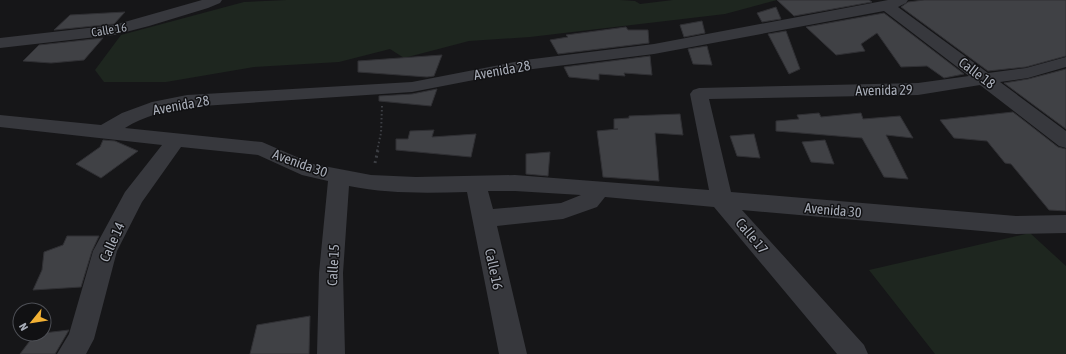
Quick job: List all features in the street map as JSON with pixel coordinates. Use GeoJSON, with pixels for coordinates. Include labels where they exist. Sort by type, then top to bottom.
{"type":"FeatureCollection","features":[{"type":"Feature","properties":{"kind":"street","name":"Calle 16"},"geometry":{"type":"LineString","coordinates":[[0,43],[114,30],[203,5],[214,0]]}},
{"type":"Feature","properties":{"kind":"street","name":"Calle 18"},"geometry":{"type":"LineString","coordinates":[[894,3],[985,80],[1066,141]]}},
{"type":"Feature","properties":{"kind":"street","name":"Avenida 28"},"geometry":{"type":"LineString","coordinates":[[105,132],[129,117],[159,106],[187,101],[412,87],[525,65],[654,49],[894,3]]}},
{"type":"Feature","properties":{"kind":"street","name":"Avenida 29"},"geometry":{"type":"LineString","coordinates":[[699,94],[918,89],[1028,73],[1066,62]]}},
{"type":"Feature","properties":{"kind":"street","name":"Calle 17"},"geometry":{"type":"LineString","coordinates":[[699,94],[722,201],[854,354]]}},
{"type":"Feature","properties":{"kind":"street","name":"Avenida 30"},"geometry":{"type":"LineString","coordinates":[[0,121],[262,150],[309,170],[371,183],[416,185],[515,183],[1016,225],[1066,224]]}},
{"type":"Feature","properties":{"kind":"street","name":"Calle 14"},"geometry":{"type":"LineString","coordinates":[[71,354],[81,339],[105,251],[134,198],[176,140]]}},
{"type":"Feature","properties":{"kind":"street","name":"Calle 15"},"geometry":{"type":"LineString","coordinates":[[331,354],[331,273],[339,177]]}},
{"type":"Feature","properties":{"kind":"street","name":"Calle 16"},"geometry":{"type":"LineString","coordinates":[[476,184],[513,354]]}},
{"type":"Feature","properties":{"kind":"street"},"geometry":{"type":"LineString","coordinates":[[483,219],[563,211],[589,201],[600,189]]}},
{"type":"Feature","properties":{"kind":"path"},"geometry":{"type":"LineString","coordinates":[[371,183],[381,133],[383,88]]}},
{"type":"Feature","properties":{"kind":"shaded area"},"geometry":{"type":"Polygon","coordinates":[[[287,0],[620,0],[635,1],[640,4],[673,0],[777,0],[725,14],[530,37],[469,41],[404,58],[390,49],[339,62],[254,67],[166,82],[104,82],[95,70],[121,35],[244,2],[287,0]]]}},
{"type":"Feature","properties":{"kind":"shaded area"},"geometry":{"type":"Polygon","coordinates":[[[1030,233],[1066,266],[1066,354],[935,354],[869,270],[1030,233]]]}},
{"type":"Feature","properties":{"kind":"building"},"geometry":{"type":"Polygon","coordinates":[[[777,0],[869,0],[872,2],[794,16],[777,0]]]}},
{"type":"Feature","properties":{"kind":"building"},"geometry":{"type":"Polygon","coordinates":[[[924,0],[1066,0],[1066,56],[1026,67],[988,71],[901,7],[908,2],[924,0]]]}},
{"type":"Feature","properties":{"kind":"building"},"geometry":{"type":"Polygon","coordinates":[[[776,7],[781,19],[762,22],[757,13],[776,7]]]}},
{"type":"Feature","properties":{"kind":"building"},"geometry":{"type":"Polygon","coordinates":[[[125,12],[114,24],[54,30],[70,15],[125,12]]]}},
{"type":"Feature","properties":{"kind":"building"},"geometry":{"type":"Polygon","coordinates":[[[884,13],[964,74],[944,78],[927,66],[901,67],[877,33],[861,44],[865,51],[836,55],[806,27],[884,13]]]}},
{"type":"Feature","properties":{"kind":"building"},"geometry":{"type":"Polygon","coordinates":[[[702,21],[705,33],[684,37],[680,25],[702,21]]]}},
{"type":"Feature","properties":{"kind":"building"},"geometry":{"type":"Polygon","coordinates":[[[626,27],[628,30],[648,30],[649,43],[558,54],[550,40],[568,37],[566,35],[626,27]]]}},
{"type":"Feature","properties":{"kind":"building"},"geometry":{"type":"Polygon","coordinates":[[[786,31],[800,69],[789,74],[768,34],[786,31]]]}},
{"type":"Feature","properties":{"kind":"building"},"geometry":{"type":"Polygon","coordinates":[[[103,38],[84,60],[51,63],[23,61],[39,45],[103,38]]]}},
{"type":"Feature","properties":{"kind":"building"},"geometry":{"type":"Polygon","coordinates":[[[707,46],[712,65],[693,64],[688,49],[707,46]]]}},
{"type":"Feature","properties":{"kind":"building"},"geometry":{"type":"Polygon","coordinates":[[[442,55],[434,76],[427,77],[358,72],[358,61],[442,55]]]}},
{"type":"Feature","properties":{"kind":"building"},"geometry":{"type":"Polygon","coordinates":[[[650,56],[652,75],[624,73],[625,76],[599,74],[599,80],[569,77],[564,67],[650,56]]]}},
{"type":"Feature","properties":{"kind":"building"},"geometry":{"type":"Polygon","coordinates":[[[1066,69],[1066,129],[1004,83],[1028,79],[1066,69]]]}},
{"type":"Feature","properties":{"kind":"building"},"geometry":{"type":"Polygon","coordinates":[[[437,89],[431,106],[379,101],[379,96],[412,94],[437,89]]]}},
{"type":"Feature","properties":{"kind":"building"},"geometry":{"type":"Polygon","coordinates":[[[1013,112],[1058,147],[1066,149],[1066,211],[1049,210],[1011,164],[1005,163],[987,141],[954,138],[940,120],[1013,112]]]}},
{"type":"Feature","properties":{"kind":"building"},"geometry":{"type":"Polygon","coordinates":[[[819,113],[821,117],[861,113],[863,119],[900,116],[913,138],[886,135],[908,179],[884,177],[862,138],[776,131],[776,121],[799,119],[797,115],[819,113]]]}},
{"type":"Feature","properties":{"kind":"building"},"geometry":{"type":"Polygon","coordinates":[[[680,114],[683,135],[655,133],[659,181],[603,177],[597,131],[618,129],[614,129],[614,119],[629,118],[629,116],[680,114]]]}},
{"type":"Feature","properties":{"kind":"building"},"geometry":{"type":"Polygon","coordinates":[[[434,130],[432,137],[476,134],[471,157],[396,150],[396,139],[408,139],[410,131],[434,130]]]}},
{"type":"Feature","properties":{"kind":"building"},"geometry":{"type":"Polygon","coordinates":[[[754,134],[760,158],[737,156],[730,136],[754,134]]]}},
{"type":"Feature","properties":{"kind":"building"},"geometry":{"type":"Polygon","coordinates":[[[103,140],[115,141],[138,151],[101,178],[76,164],[100,147],[103,140]]]}},
{"type":"Feature","properties":{"kind":"building"},"geometry":{"type":"Polygon","coordinates":[[[825,140],[834,164],[811,162],[802,142],[825,140]]]}},
{"type":"Feature","properties":{"kind":"building"},"geometry":{"type":"Polygon","coordinates":[[[550,152],[548,176],[526,174],[526,154],[550,152]]]}},
{"type":"Feature","properties":{"kind":"building"},"geometry":{"type":"Polygon","coordinates":[[[67,236],[99,236],[92,251],[81,287],[33,290],[42,270],[44,252],[63,245],[67,236]]]}},
{"type":"Feature","properties":{"kind":"building"},"geometry":{"type":"Polygon","coordinates":[[[310,316],[309,354],[250,354],[257,325],[310,316]]]}},
{"type":"Feature","properties":{"kind":"building"},"geometry":{"type":"Polygon","coordinates":[[[69,330],[55,354],[20,354],[29,342],[52,342],[52,332],[69,330]]]}}]}
